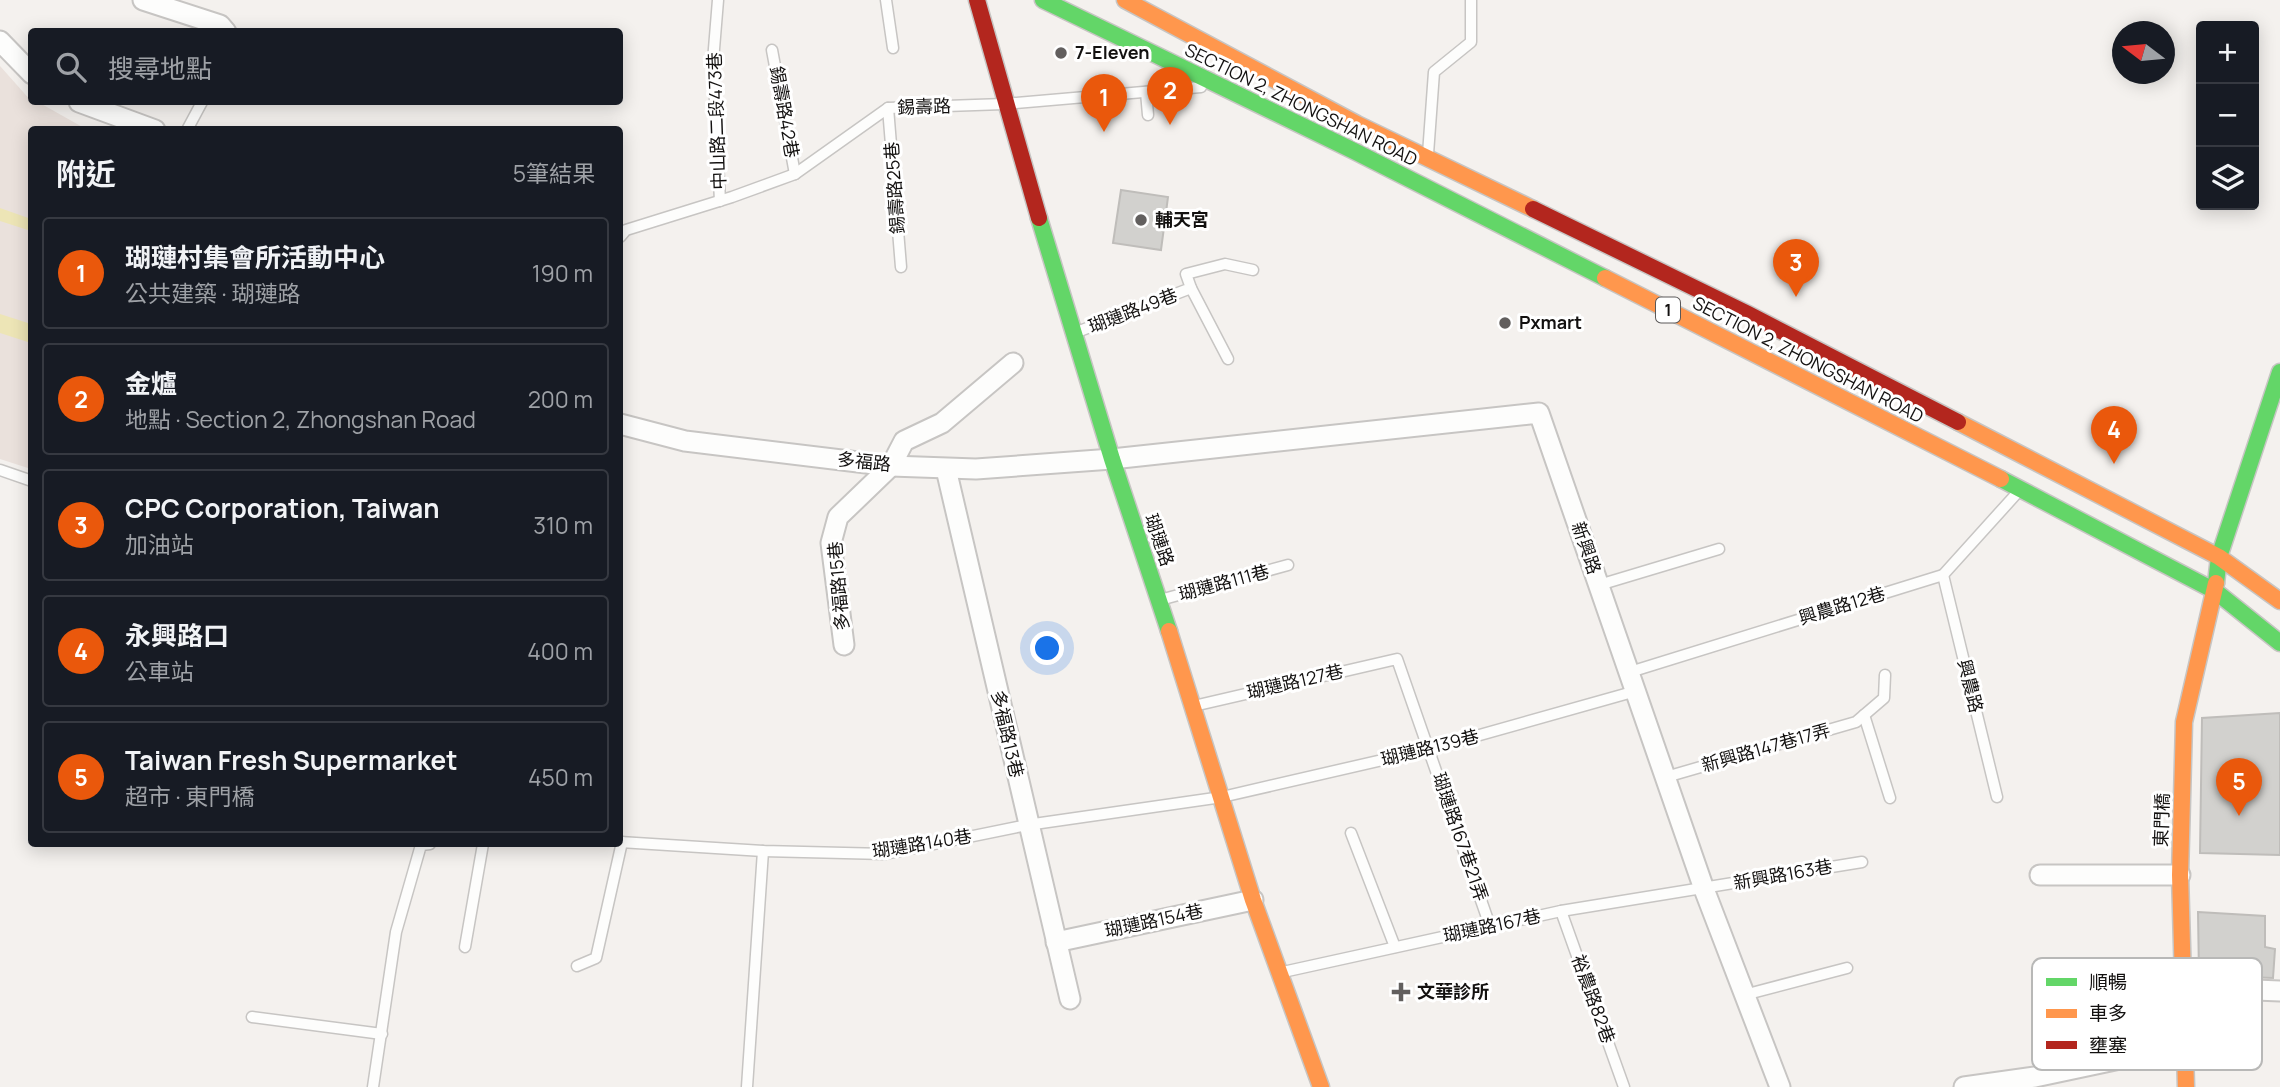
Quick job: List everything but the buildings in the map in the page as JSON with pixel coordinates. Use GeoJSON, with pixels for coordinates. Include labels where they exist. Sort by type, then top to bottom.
{"type":"FeatureCollection","features":[{"type":"Feature","properties":{"kind":"main road","name":"瑚璉路"},"geometry":{"type":"LineString","coordinates":[[977,0],[1004,104],[1112,459],[1194,705],[1253,900],[1282,973],[1321,1087]]}},
{"type":"Feature","properties":{"kind":"main road","name":"SECTION 2, ZHONGSHAN ROAD"},"geometry":{"type":"LineString","coordinates":[[1043,0],[1414,181],[2021,489],[2215,591],[2280,643]]}},
{"type":"Feature","properties":{"kind":"main road","name":"SECTION 2, ZHONGSHAN ROAD"},"geometry":{"type":"LineString","coordinates":[[1125,0],[1428,158],[1748,314],[2219,557],[2280,601]]}},
{"type":"Feature","properties":{"kind":"main road","name":"東門橋"},"geometry":{"type":"LineString","coordinates":[[2182,958],[2180,875],[2184,722],[2215,591],[2219,557],[2280,372]]}},
{"type":"Feature","properties":{"kind":"street"},"geometry":{"type":"LineString","coordinates":[[143,0],[220,24],[223,28]]}},
{"type":"Feature","properties":{"kind":"street"},"geometry":{"type":"LineString","coordinates":[[0,41],[28,70]]}},
{"type":"Feature","properties":{"kind":"street"},"geometry":{"type":"LineString","coordinates":[[87,105],[144,126]]}},
{"type":"Feature","properties":{"kind":"street","name":"多福路15巷"},"geometry":{"type":"LineString","coordinates":[[844,645],[831,543],[838,517],[891,466],[904,441],[942,423],[1013,363]]}},
{"type":"Feature","properties":{"kind":"street","name":"新興路"},"geometry":{"type":"LineString","coordinates":[[1112,459],[1539,413],[1704,889],[1780,1087]]}},
{"type":"Feature","properties":{"kind":"street","name":"多福路"},"geometry":{"type":"LineString","coordinates":[[623,425],[685,441],[891,466],[946,469],[1112,459]]}},
{"type":"Feature","properties":{"kind":"street","name":"多福路13巷"},"geometry":{"type":"LineString","coordinates":[[946,469],[1027,825],[1070,999]]}},
{"type":"Feature","properties":{"kind":"street"},"geometry":{"type":"LineString","coordinates":[[2040,875],[2180,875]]}},
{"type":"Feature","properties":{"kind":"street","name":"瑚璉路154巷"},"geometry":{"type":"LineString","coordinates":[[1056,942],[1253,900]]}},
{"type":"Feature","properties":{"kind":"street"},"geometry":{"type":"LineString","coordinates":[[2262,990],[2280,991]]}},
{"type":"Feature","properties":{"kind":"street"},"geometry":{"type":"LineString","coordinates":[[1964,1087],[2036,1082],[2085,1070]]}},
{"type":"Feature","properties":{"kind":"lane","name":"中山路二段473巷"},"geometry":{"type":"LineString","coordinates":[[718,0],[713,61],[720,201]]}},
{"type":"Feature","properties":{"kind":"lane"},"geometry":{"type":"LineString","coordinates":[[886,0],[893,48]]}},
{"type":"Feature","properties":{"kind":"lane"},"geometry":{"type":"LineString","coordinates":[[1414,181],[1428,158],[1434,72],[1471,41],[1471,0]]}},
{"type":"Feature","properties":{"kind":"lane","name":"錫壽路42巷"},"geometry":{"type":"LineString","coordinates":[[772,50],[795,174]]}},
{"type":"Feature","properties":{"kind":"lane","name":"錫壽路"},"geometry":{"type":"LineString","coordinates":[[623,234],[626,230],[795,174],[888,108],[1004,104],[1219,86]]}},
{"type":"Feature","properties":{"kind":"lane"},"geometry":{"type":"LineString","coordinates":[[1146,92],[1148,115]]}},
{"type":"Feature","properties":{"kind":"lane"},"geometry":{"type":"LineString","coordinates":[[189,126],[200,105]]}},
{"type":"Feature","properties":{"kind":"lane","name":"錫壽路25巷"},"geometry":{"type":"LineString","coordinates":[[888,108],[901,267]]}},
{"type":"Feature","properties":{"kind":"lane","name":"瑚璉路49巷"},"geometry":{"type":"LineString","coordinates":[[1228,359],[1186,274],[1225,264],[1253,270]]}},
{"type":"Feature","properties":{"kind":"lane","name":"瑚璉路49巷"},"geometry":{"type":"LineString","coordinates":[[1074,334],[1191,288]]}},
{"type":"Feature","properties":{"kind":"lane"},"geometry":{"type":"LineString","coordinates":[[0,470],[28,480]]}},
{"type":"Feature","properties":{"kind":"lane"},"geometry":{"type":"LineString","coordinates":[[1943,575],[2021,489]]}},
{"type":"Feature","properties":{"kind":"lane"},"geometry":{"type":"LineString","coordinates":[[1599,585],[1719,549]]}},
{"type":"Feature","properties":{"kind":"lane","name":"瑚璉路111巷"},"geometry":{"type":"LineString","coordinates":[[1159,600],[1288,565]]}},
{"type":"Feature","properties":{"kind":"lane","name":"興農路12巷"},"geometry":{"type":"LineString","coordinates":[[1630,672],[1943,575]]}},
{"type":"Feature","properties":{"kind":"lane","name":"興農路"},"geometry":{"type":"LineString","coordinates":[[1943,575],[1997,797]]}},
{"type":"Feature","properties":{"kind":"lane","name":"瑚璉路127巷"},"geometry":{"type":"LineString","coordinates":[[1194,705],[1397,659]]}},
{"type":"Feature","properties":{"kind":"lane","name":"瑚璉路167巷21弄"},"geometry":{"type":"LineString","coordinates":[[1397,659],[1490,926]]}},
{"type":"Feature","properties":{"kind":"lane","name":"新興路147巷17弄"},"geometry":{"type":"LineString","coordinates":[[1666,777],[1856,722],[1884,698],[1885,675]]}},
{"type":"Feature","properties":{"kind":"lane","name":"瑚璉路139巷"},"geometry":{"type":"LineString","coordinates":[[1222,797],[1430,749],[1636,691]]}},
{"type":"Feature","properties":{"kind":"lane"},"geometry":{"type":"LineString","coordinates":[[1864,715],[1890,798]]}},
{"type":"Feature","properties":{"kind":"lane","name":"瑚璉路140巷"},"geometry":{"type":"LineString","coordinates":[[623,842],[763,851],[885,854],[1027,825],[1222,797]]}},
{"type":"Feature","properties":{"kind":"lane"},"geometry":{"type":"LineString","coordinates":[[1351,833],[1395,947]]}},
{"type":"Feature","properties":{"kind":"lane"},"geometry":{"type":"LineString","coordinates":[[373,1087],[396,932],[420,847]]}},
{"type":"Feature","properties":{"kind":"lane"},"geometry":{"type":"LineString","coordinates":[[465,947],[482,847]]}},
{"type":"Feature","properties":{"kind":"lane"},"geometry":{"type":"LineString","coordinates":[[577,966],[596,958],[620,847]]}},
{"type":"Feature","properties":{"kind":"lane"},"geometry":{"type":"LineString","coordinates":[[747,1087],[763,851]]}},
{"type":"Feature","properties":{"kind":"lane","name":"新興路163巷"},"geometry":{"type":"LineString","coordinates":[[1704,889],[1862,862]]}},
{"type":"Feature","properties":{"kind":"lane","name":"瑚璉路167巷"},"geometry":{"type":"LineString","coordinates":[[1282,973],[1561,911],[1704,889]]}},
{"type":"Feature","properties":{"kind":"lane","name":"裕農路82巷"},"geometry":{"type":"LineString","coordinates":[[1561,911],[1624,1087]]}},
{"type":"Feature","properties":{"kind":"lane"},"geometry":{"type":"LineString","coordinates":[[1744,995],[1847,968]]}},
{"type":"Feature","properties":{"kind":"lane"},"geometry":{"type":"LineString","coordinates":[[252,1017],[382,1034]]}},
{"type":"Feature","properties":{"kind":"shaded area"},"geometry":{"type":"Polygon","coordinates":[[[0,66],[28,98],[28,105],[43,105],[81,126],[28,126],[28,468],[0,459],[0,66]]]}},
{"type":"Feature","properties":{"kind":"shaded area"},"geometry":{"type":"Polygon","coordinates":[[[0,208],[28,218],[28,230],[0,221],[0,208]]]}},
{"type":"Feature","properties":{"kind":"shaded area"},"geometry":{"type":"Polygon","coordinates":[[[0,314],[28,323],[28,342],[0,333],[0,314]]]}},
{"type":"Feature","properties":{"kind":"traffic: fast"},"geometry":{"type":"LineString","coordinates":[[1043,0],[1354,151],[1605,278]]}},
{"type":"Feature","properties":{"kind":"traffic: fast"},"geometry":{"type":"LineString","coordinates":[[1039,218],[1112,459],[1169,631]]}},
{"type":"Feature","properties":{"kind":"traffic: fast"},"geometry":{"type":"LineString","coordinates":[[2216,583],[2219,557],[2280,372]]}},
{"type":"Feature","properties":{"kind":"traffic: fast"},"geometry":{"type":"LineString","coordinates":[[2001,479],[2215,591],[2280,643]]}},
{"type":"Feature","properties":{"kind":"traffic: slow"},"geometry":{"type":"LineString","coordinates":[[1125,0],[1357,124],[1533,209]]}},
{"type":"Feature","properties":{"kind":"traffic: slow"},"geometry":{"type":"LineString","coordinates":[[1605,278],[2001,479]]}},
{"type":"Feature","properties":{"kind":"traffic: slow"},"geometry":{"type":"LineString","coordinates":[[1958,422],[2219,557],[2280,601]]}},
{"type":"Feature","properties":{"kind":"traffic: slow"},"geometry":{"type":"LineString","coordinates":[[2182,958],[2180,875],[2184,722],[2216,583]]}},
{"type":"Feature","properties":{"kind":"traffic: slow"},"geometry":{"type":"LineString","coordinates":[[1169,631],[1253,900],[1321,1087]]}},
{"type":"Feature","properties":{"kind":"traffic: slow"},"geometry":{"type":"LineString","coordinates":[[2186,1070],[2186,1087]]}},
{"type":"Feature","properties":{"kind":"traffic: jam"},"geometry":{"type":"LineString","coordinates":[[977,0],[1039,218]]}},
{"type":"Feature","properties":{"kind":"traffic: jam"},"geometry":{"type":"LineString","coordinates":[[1533,209],[1748,314],[1958,422]]}},
{"type":"Feature","properties":{"kind":"place","name":"7-Eleven"},"geometry":{"type":"Point","coordinates":[1061,53]}},
{"type":"Feature","properties":{"kind":"place","name":"金爐"},"geometry":{"type":"Point","coordinates":[1170,125]}},
{"type":"Feature","properties":{"kind":"place","name":"瑚璉村集會所活動中心"},"geometry":{"type":"Point","coordinates":[1104,132]}},
{"type":"Feature","properties":{"kind":"place","name":"輔天宮"},"geometry":{"type":"Point","coordinates":[1141,220]}},
{"type":"Feature","properties":{"kind":"place","name":"CPC Corporation, Taiwan"},"geometry":{"type":"Point","coordinates":[1796,297]}},
{"type":"Feature","properties":{"kind":"place","name":"Pxmart"},"geometry":{"type":"Point","coordinates":[1505,323]}},
{"type":"Feature","properties":{"kind":"place","name":"永興路口"},"geometry":{"type":"Point","coordinates":[2114,464]}},
{"type":"Feature","properties":{"kind":"place","name":"Taiwan Fresh Supermarket"},"geometry":{"type":"Point","coordinates":[2239,816]}},
{"type":"Feature","properties":{"kind":"place","name":"文華診所"},"geometry":{"type":"Point","coordinates":[1401,992]}}]}
